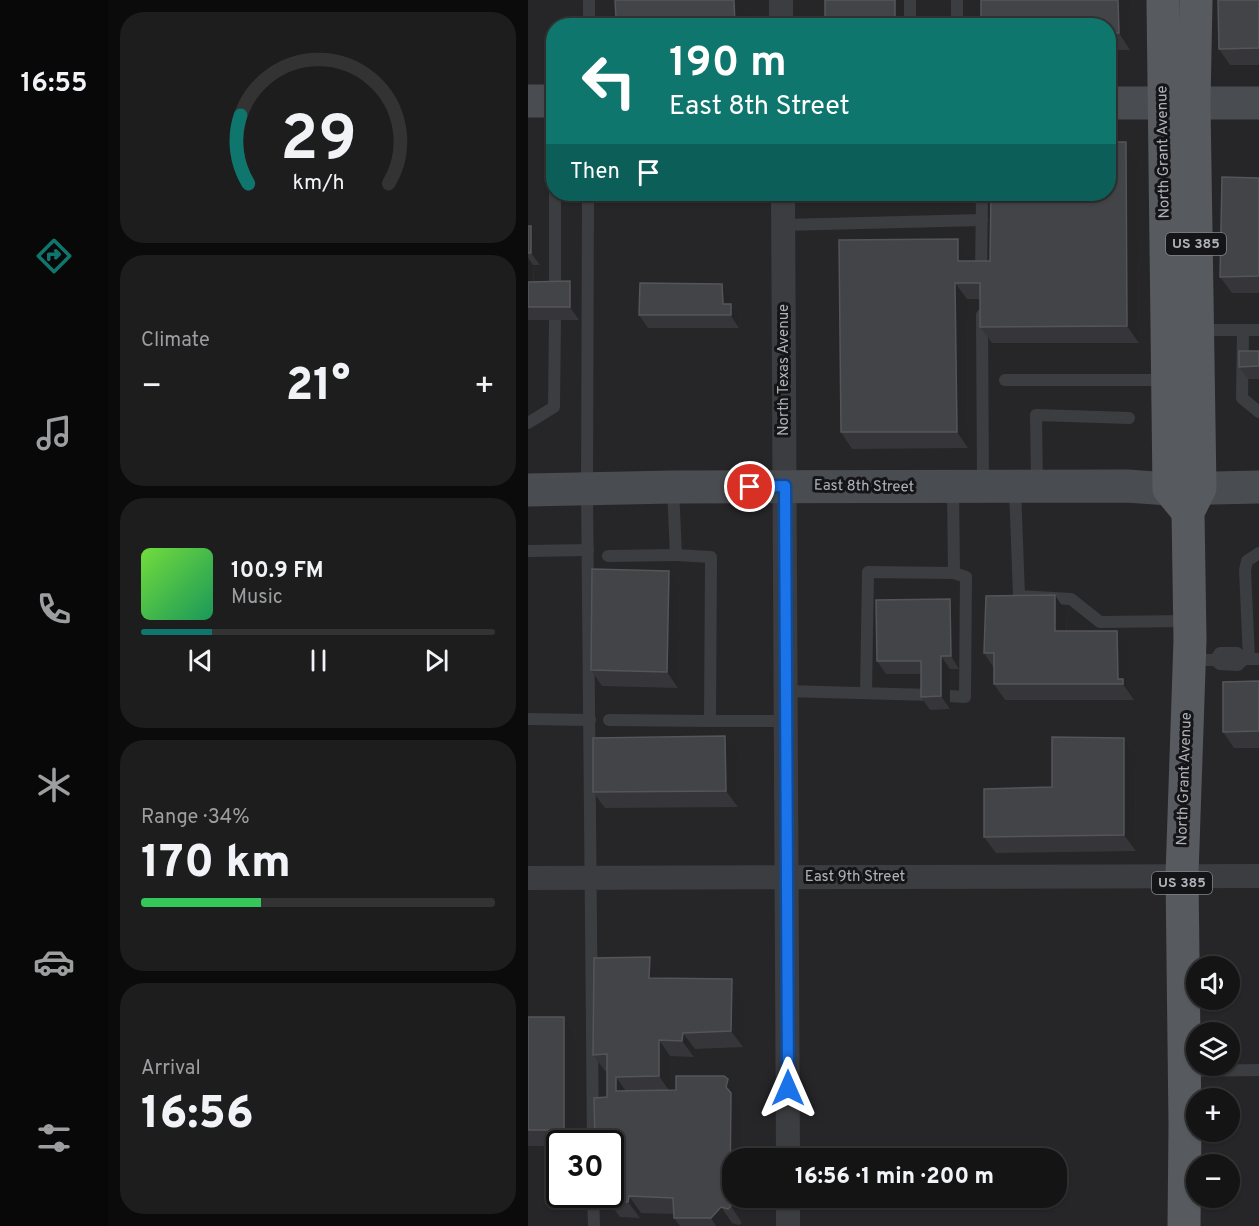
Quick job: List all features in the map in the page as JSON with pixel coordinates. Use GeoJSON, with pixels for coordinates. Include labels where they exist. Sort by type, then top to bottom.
{"type":"FeatureCollection","features":[{"type":"Feature","properties":{"kind":"main road","name":"North Grant Avenue"},"geometry":{"type":"LineString","coordinates":[[1163,0],[1179,104],[1198,330],[1186,496],[1188,621],[1202,660],[1182,875],[1184,1226]]}},
{"type":"Feature","properties":{"kind":"main road","name":"North Grant Avenue"},"geometry":{"type":"LineString","coordinates":[[1186,496],[1167,380],[1179,104],[1196,0]]}},
{"type":"Feature","properties":{"kind":"main road"},"geometry":{"type":"LineString","coordinates":[[528,101],[546,101]]}},
{"type":"Feature","properties":{"kind":"main road"},"geometry":{"type":"LineString","coordinates":[[1116,103],[1259,103]]}},
{"type":"Feature","properties":{"kind":"main road","name":"East 8th Street"},"geometry":{"type":"LineString","coordinates":[[528,490],[785,486],[1127,486],[1186,496],[1259,487]]}},
{"type":"Feature","properties":{"kind":"street"},"geometry":{"type":"LineString","coordinates":[[781,0],[781,18]]}},
{"type":"Feature","properties":{"kind":"street","name":"North Texas Avenue"},"geometry":{"type":"LineString","coordinates":[[783,201],[788,1148]]}},
{"type":"Feature","properties":{"kind":"street","name":"East 9th Street"},"geometry":{"type":"LineString","coordinates":[[528,878],[1259,876]]}},
{"type":"Feature","properties":{"kind":"street"},"geometry":{"type":"LineString","coordinates":[[788,1208],[788,1226]]}},
{"type":"Feature","properties":{"kind":"lane"},"geometry":{"type":"LineString","coordinates":[[589,0],[589,18]]}},
{"type":"Feature","properties":{"kind":"lane"},"geometry":{"type":"LineString","coordinates":[[910,0],[910,18]]}},
{"type":"Feature","properties":{"kind":"lane"},"geometry":{"type":"LineString","coordinates":[[957,0],[957,18]]}},
{"type":"Feature","properties":{"kind":"lane"},"geometry":{"type":"LineString","coordinates":[[555,201],[555,294]]}},
{"type":"Feature","properties":{"kind":"lane"},"geometry":{"type":"LineString","coordinates":[[588,201],[587,489],[593,1130]]}},
{"type":"Feature","properties":{"kind":"lane"},"geometry":{"type":"LineString","coordinates":[[981,277],[982,201]]}},
{"type":"Feature","properties":{"kind":"lane"},"geometry":{"type":"LineString","coordinates":[[783,225],[982,220]]}},
{"type":"Feature","properties":{"kind":"lane"},"geometry":{"type":"LineString","coordinates":[[981,299],[997,487],[1019,596],[1071,599],[1100,621],[1188,621]]}},
{"type":"Feature","properties":{"kind":"lane"},"geometry":{"type":"LineString","coordinates":[[528,423],[554,407],[555,320]]}},
{"type":"Feature","properties":{"kind":"lane"},"geometry":{"type":"LineString","coordinates":[[1198,330],[1259,330]]}},
{"type":"Feature","properties":{"kind":"lane"},"geometry":{"type":"LineString","coordinates":[[1243,331],[1242,398],[1259,412]]}},
{"type":"Feature","properties":{"kind":"lane"},"geometry":{"type":"LineString","coordinates":[[1005,380],[1167,380]]}},
{"type":"Feature","properties":{"kind":"lane"},"geometry":{"type":"LineString","coordinates":[[954,573],[1036,415],[1129,417]]}},
{"type":"Feature","properties":{"kind":"lane"},"geometry":{"type":"LineString","coordinates":[[673,487],[676,555]]}},
{"type":"Feature","properties":{"kind":"lane"},"geometry":{"type":"LineString","coordinates":[[528,551],[588,550]]}},
{"type":"Feature","properties":{"kind":"lane"},"geometry":{"type":"LineString","coordinates":[[1202,660],[1238,665],[1251,659],[1245,570],[1247,561],[1259,553]]}},
{"type":"Feature","properties":{"kind":"lane"},"geometry":{"type":"LineString","coordinates":[[608,556],[711,556],[710,721]]}},
{"type":"Feature","properties":{"kind":"lane"},"geometry":{"type":"LineString","coordinates":[[866,693],[868,572],[954,573],[966,577],[965,697],[950,696]]}},
{"type":"Feature","properties":{"kind":"lane"},"geometry":{"type":"LineString","coordinates":[[786,691],[930,695]]}},
{"type":"Feature","properties":{"kind":"lane"},"geometry":{"type":"LineString","coordinates":[[528,719],[590,720]]}},
{"type":"Feature","properties":{"kind":"lane"},"geometry":{"type":"LineString","coordinates":[[609,720],[786,721]]}},
{"type":"Feature","properties":{"kind":"lane"},"geometry":{"type":"LineString","coordinates":[[1184,1071],[1259,1070]]}},
{"type":"Feature","properties":{"kind":"lane"},"geometry":{"type":"LineString","coordinates":[[593,1208],[594,1226]]}},
{"type":"Feature","properties":{"kind":"shaded area"},"geometry":{"type":"Polygon","coordinates":[[[528,0],[1259,0],[1259,1226],[528,1226],[528,0]]]}},
{"type":"Feature","properties":{"kind":"building"},"geometry":{"type":"Polygon","coordinates":[[[615,0],[734,0],[735,18],[616,18],[615,0]]]}},
{"type":"Feature","properties":{"kind":"building"},"geometry":{"type":"Polygon","coordinates":[[[825,0],[895,0],[895,18],[825,18],[825,0]]]}},
{"type":"Feature","properties":{"kind":"building"},"geometry":{"type":"Polygon","coordinates":[[[981,0],[1118,0],[1119,33],[1116,33],[1116,18],[981,18],[981,0]]]}},
{"type":"Feature","properties":{"kind":"building"},"geometry":{"type":"Polygon","coordinates":[[[1218,0],[1259,0],[1259,48],[1219,49],[1218,0]]]}},
{"type":"Feature","properties":{"kind":"building"},"geometry":{"type":"Polygon","coordinates":[[[1116,142],[1126,142],[1127,326],[980,327],[980,283],[955,283],[957,432],[841,432],[839,240],[958,239],[958,261],[990,261],[991,201],[1116,201],[1116,142]]]}},
{"type":"Feature","properties":{"kind":"building"},"geometry":{"type":"Polygon","coordinates":[[[1222,177],[1259,178],[1259,276],[1220,277],[1222,177]]]}},
{"type":"Feature","properties":{"kind":"building"},"geometry":{"type":"Polygon","coordinates":[[[528,226],[531,226],[531,253],[528,253],[528,226]]]}},
{"type":"Feature","properties":{"kind":"building"},"geometry":{"type":"Polygon","coordinates":[[[570,281],[570,307],[528,307],[528,282],[570,281]]]}},
{"type":"Feature","properties":{"kind":"building"},"geometry":{"type":"Polygon","coordinates":[[[640,283],[722,284],[723,304],[731,304],[731,315],[639,315],[640,283]]]}},
{"type":"Feature","properties":{"kind":"building"},"geometry":{"type":"Polygon","coordinates":[[[1239,351],[1259,351],[1259,366],[1239,367],[1239,351]]]}},
{"type":"Feature","properties":{"kind":"building"},"geometry":{"type":"Polygon","coordinates":[[[592,569],[669,571],[667,672],[591,670],[592,569]]]}},
{"type":"Feature","properties":{"kind":"building"},"geometry":{"type":"Polygon","coordinates":[[[1055,595],[1055,631],[1117,631],[1118,679],[1123,679],[1123,684],[994,684],[994,653],[984,653],[986,596],[1055,595]]]}},
{"type":"Feature","properties":{"kind":"building"},"geometry":{"type":"Polygon","coordinates":[[[950,599],[951,656],[941,656],[941,696],[921,697],[921,661],[877,661],[876,600],[950,599]]]}},
{"type":"Feature","properties":{"kind":"building"},"geometry":{"type":"Polygon","coordinates":[[[1259,681],[1259,731],[1223,732],[1223,682],[1259,681]]]}},
{"type":"Feature","properties":{"kind":"building"},"geometry":{"type":"Polygon","coordinates":[[[725,736],[726,791],[593,792],[593,738],[725,736]]]}},
{"type":"Feature","properties":{"kind":"building"},"geometry":{"type":"Polygon","coordinates":[[[1052,737],[1124,738],[1124,835],[984,837],[984,789],[1052,787],[1052,737]]]}},
{"type":"Feature","properties":{"kind":"building"},"geometry":{"type":"Polygon","coordinates":[[[650,957],[649,978],[732,979],[731,1031],[683,1033],[682,1041],[659,1040],[659,1076],[616,1077],[616,1091],[676,1090],[676,1076],[724,1076],[728,1079],[726,1087],[731,1093],[730,1148],[722,1148],[722,1207],[711,1218],[674,1218],[673,1198],[629,1196],[628,1202],[624,1202],[624,1130],[595,1130],[594,1098],[607,1097],[607,1054],[593,1055],[594,958],[650,957]]]}},
{"type":"Feature","properties":{"kind":"building"},"geometry":{"type":"Polygon","coordinates":[[[528,1017],[564,1017],[564,1130],[528,1130],[528,1017]]]}},
{"type":"Feature","properties":{"kind":"route"},"geometry":{"type":"LineString","coordinates":[[750,487],[785,486],[788,1088]]}}]}
